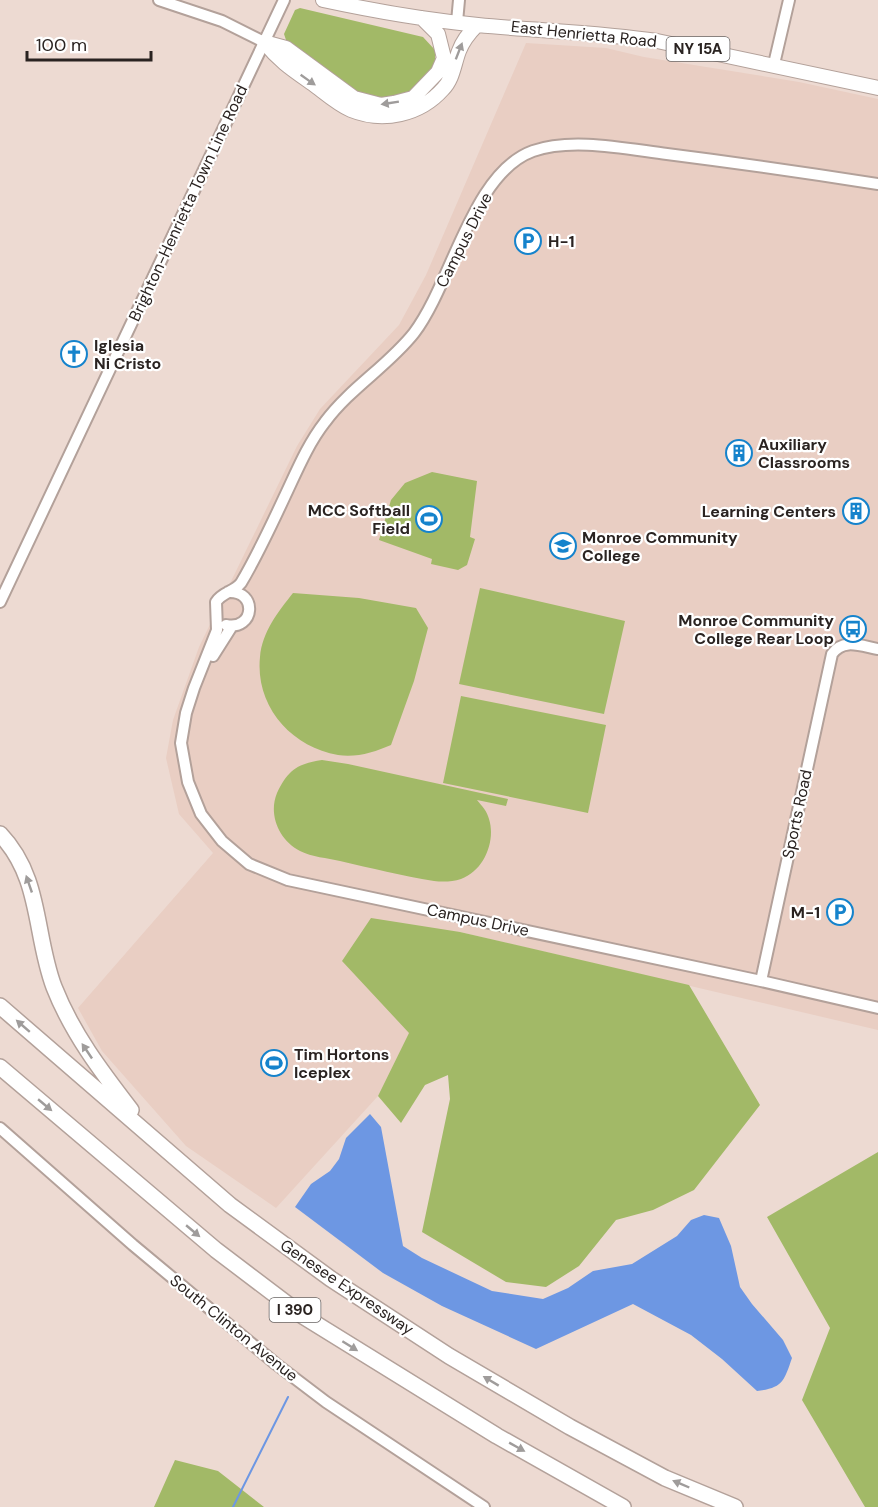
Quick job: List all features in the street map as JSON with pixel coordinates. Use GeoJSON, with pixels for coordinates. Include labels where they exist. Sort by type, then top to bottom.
{"type":"FeatureCollection","features":[{"type":"Feature","properties":{"kind":"highway"},"geometry":{"type":"LineString","coordinates":[[0,834],[9,843],[29,881],[37,910],[45,960],[54,987],[73,1029],[108,1081],[163,1146]]}},
{"type":"Feature","properties":{"kind":"highway","name":"Genesee Expressway"},"geometry":{"type":"LineString","coordinates":[[0,1006],[230,1205],[331,1279],[449,1356],[570,1428],[665,1478],[735,1507]]}},
{"type":"Feature","properties":{"kind":"highway","name":"I 390"},"geometry":{"type":"LineString","coordinates":[[0,1067],[216,1250],[303,1316],[497,1436],[623,1507]]}},
{"type":"Feature","properties":{"kind":"main road","name":"East Henrietta Road"},"geometry":{"type":"LineString","coordinates":[[323,0],[422,18],[477,25],[623,36],[657,41],[774,64],[878,88]]}},
{"type":"Feature","properties":{"kind":"main road"},"geometry":{"type":"LineString","coordinates":[[264,42],[286,48],[354,98],[381,105],[413,98],[438,72],[444,58],[438,34],[422,18]]}},
{"type":"Feature","properties":{"kind":"main road"},"geometry":{"type":"LineString","coordinates":[[264,42],[279,60],[349,109],[368,115],[386,116],[404,113],[427,104],[445,87],[452,75],[464,39],[477,25]]}},
{"type":"Feature","properties":{"kind":"street"},"geometry":{"type":"LineString","coordinates":[[159,0],[222,21],[264,42]]}},
{"type":"Feature","properties":{"kind":"street"},"geometry":{"type":"LineString","coordinates":[[457,22],[459,0]]}},
{"type":"Feature","properties":{"kind":"street"},"geometry":{"type":"LineString","coordinates":[[774,64],[789,0]]}},
{"type":"Feature","properties":{"kind":"street","name":"Brighton-Henrietta Town Line Road"},"geometry":{"type":"LineString","coordinates":[[0,602],[282,3]]}},
{"type":"Feature","properties":{"kind":"street","name":"Campus Drive"},"geometry":{"type":"LineString","coordinates":[[246,599],[247,588],[268,533],[298,466],[324,423],[353,390],[414,332],[438,290],[480,202],[504,168],[531,151],[554,145],[621,148],[878,184]]}},
{"type":"Feature","properties":{"kind":"street","name":"Campus Drive"},"geometry":{"type":"LineString","coordinates":[[228,592],[235,589],[241,582],[268,533]]}},
{"type":"Feature","properties":{"kind":"street"},"geometry":{"type":"LineString","coordinates":[[240,593],[246,599],[249,607],[247,618],[243,622],[232,626],[222,622],[217,616],[216,602],[223,594],[240,593]]}},
{"type":"Feature","properties":{"kind":"street","name":"Campus Drive"},"geometry":{"type":"LineString","coordinates":[[217,616],[217,630],[186,713],[181,743],[188,782],[201,814],[222,841],[249,864],[288,880],[878,1008]]}},
{"type":"Feature","properties":{"kind":"street","name":"Campus Drive"},"geometry":{"type":"LineString","coordinates":[[186,713],[218,646],[232,626]]}},
{"type":"Feature","properties":{"kind":"street","name":"Sports Road"},"geometry":{"type":"LineString","coordinates":[[761,981],[830,661],[835,649],[847,644],[878,649]]}},
{"type":"Feature","properties":{"kind":"street","name":"South Clinton Avenue"},"geometry":{"type":"LineString","coordinates":[[0,1128],[141,1252],[276,1364],[326,1402],[484,1507]]}},
{"type":"Feature","properties":{"kind":"shaded area","name":"Monroe Community College"},"geometry":{"type":"Polygon","coordinates":[[[526,43],[606,48],[644,57],[799,82],[878,99],[878,1030],[460,932],[378,1096],[276,1208],[186,1146],[102,1051],[78,1008],[213,853],[179,814],[166,758],[173,720],[199,647],[297,446],[320,409],[399,325],[426,275],[526,43]]]}},
{"type":"Feature","properties":{"kind":"green space"},"geometry":{"type":"Polygon","coordinates":[[[300,8],[423,37],[435,50],[435,65],[415,90],[391,99],[362,98],[287,43],[284,34],[295,10],[300,8]]]}},
{"type":"Feature","properties":{"kind":"green space","name":"MCC Softball Field"},"geometry":{"type":"Polygon","coordinates":[[[432,472],[477,481],[470,537],[475,539],[467,565],[458,570],[431,564],[432,559],[379,540],[391,500],[405,483],[432,472]]]}},
{"type":"Feature","properties":{"kind":"green space"},"geometry":{"type":"Polygon","coordinates":[[[480,588],[625,621],[604,714],[459,684],[480,588]]]}},
{"type":"Feature","properties":{"kind":"green space"},"geometry":{"type":"Polygon","coordinates":[[[293,593],[359,598],[416,608],[428,628],[414,681],[391,745],[352,756],[321,751],[291,733],[270,707],[263,692],[260,675],[261,648],[272,623],[293,593]]]}},
{"type":"Feature","properties":{"kind":"green space"},"geometry":{"type":"Polygon","coordinates":[[[461,696],[606,725],[588,813],[443,783],[461,696]]]}},
{"type":"Feature","properties":{"kind":"green space"},"geometry":{"type":"Polygon","coordinates":[[[322,760],[508,799],[506,806],[477,800],[488,816],[491,837],[482,862],[469,875],[458,880],[444,882],[398,874],[305,853],[293,846],[281,834],[274,810],[281,785],[294,769],[322,760]]]}},
{"type":"Feature","properties":{"kind":"green space"},"geometry":{"type":"Polygon","coordinates":[[[371,918],[460,932],[689,985],[760,1105],[694,1190],[653,1210],[616,1220],[579,1266],[546,1287],[506,1282],[422,1232],[450,1099],[448,1075],[425,1085],[401,1123],[378,1096],[409,1033],[342,961],[371,918]]]}},
{"type":"Feature","properties":{"kind":"green space"},"geometry":{"type":"Polygon","coordinates":[[[878,1152],[878,1507],[865,1507],[802,1400],[830,1328],[767,1217],[878,1152]]]}},
{"type":"Feature","properties":{"kind":"green space"},"geometry":{"type":"Polygon","coordinates":[[[175,1460],[218,1471],[264,1507],[154,1507],[175,1460]]]}},
{"type":"Feature","properties":{"kind":"water"},"geometry":{"type":"Polygon","coordinates":[[[370,1114],[381,1127],[403,1246],[422,1258],[492,1291],[543,1299],[568,1288],[593,1271],[632,1264],[677,1236],[691,1220],[704,1215],[719,1218],[731,1246],[740,1287],[783,1340],[792,1358],[784,1378],[772,1388],[757,1391],[691,1335],[633,1304],[536,1349],[442,1306],[383,1273],[295,1207],[311,1184],[330,1171],[339,1159],[346,1138],[370,1114]]]}},
{"type":"Feature","properties":{"kind":"waterway"},"geometry":{"type":"LineString","coordinates":[[233,1507],[288,1397]]}},
{"type":"Feature","properties":{"kind":"place","name":"H-1"},"geometry":{"type":"Point","coordinates":[528,241]}},
{"type":"Feature","properties":{"kind":"place","name":"Iglesia Ni Cristo"},"geometry":{"type":"Point","coordinates":[74,354]}},
{"type":"Feature","properties":{"kind":"place","name":"Auxiliary Classrooms"},"geometry":{"type":"Point","coordinates":[739,453]}},
{"type":"Feature","properties":{"kind":"place","name":"Learning Centers"},"geometry":{"type":"Point","coordinates":[856,511]}},
{"type":"Feature","properties":{"kind":"place","name":"MCC Softball Field"},"geometry":{"type":"Point","coordinates":[429,519]}},
{"type":"Feature","properties":{"kind":"place","name":"Monroe Community College"},"geometry":{"type":"Point","coordinates":[563,546]}},
{"type":"Feature","properties":{"kind":"place","name":"Monroe Community College Rear Loop"},"geometry":{"type":"Point","coordinates":[853,629]}},
{"type":"Feature","properties":{"kind":"place","name":"M-1"},"geometry":{"type":"Point","coordinates":[840,912]}},
{"type":"Feature","properties":{"kind":"place","name":"Tim Hortons Iceplex"},"geometry":{"type":"Point","coordinates":[274,1063]}}]}
